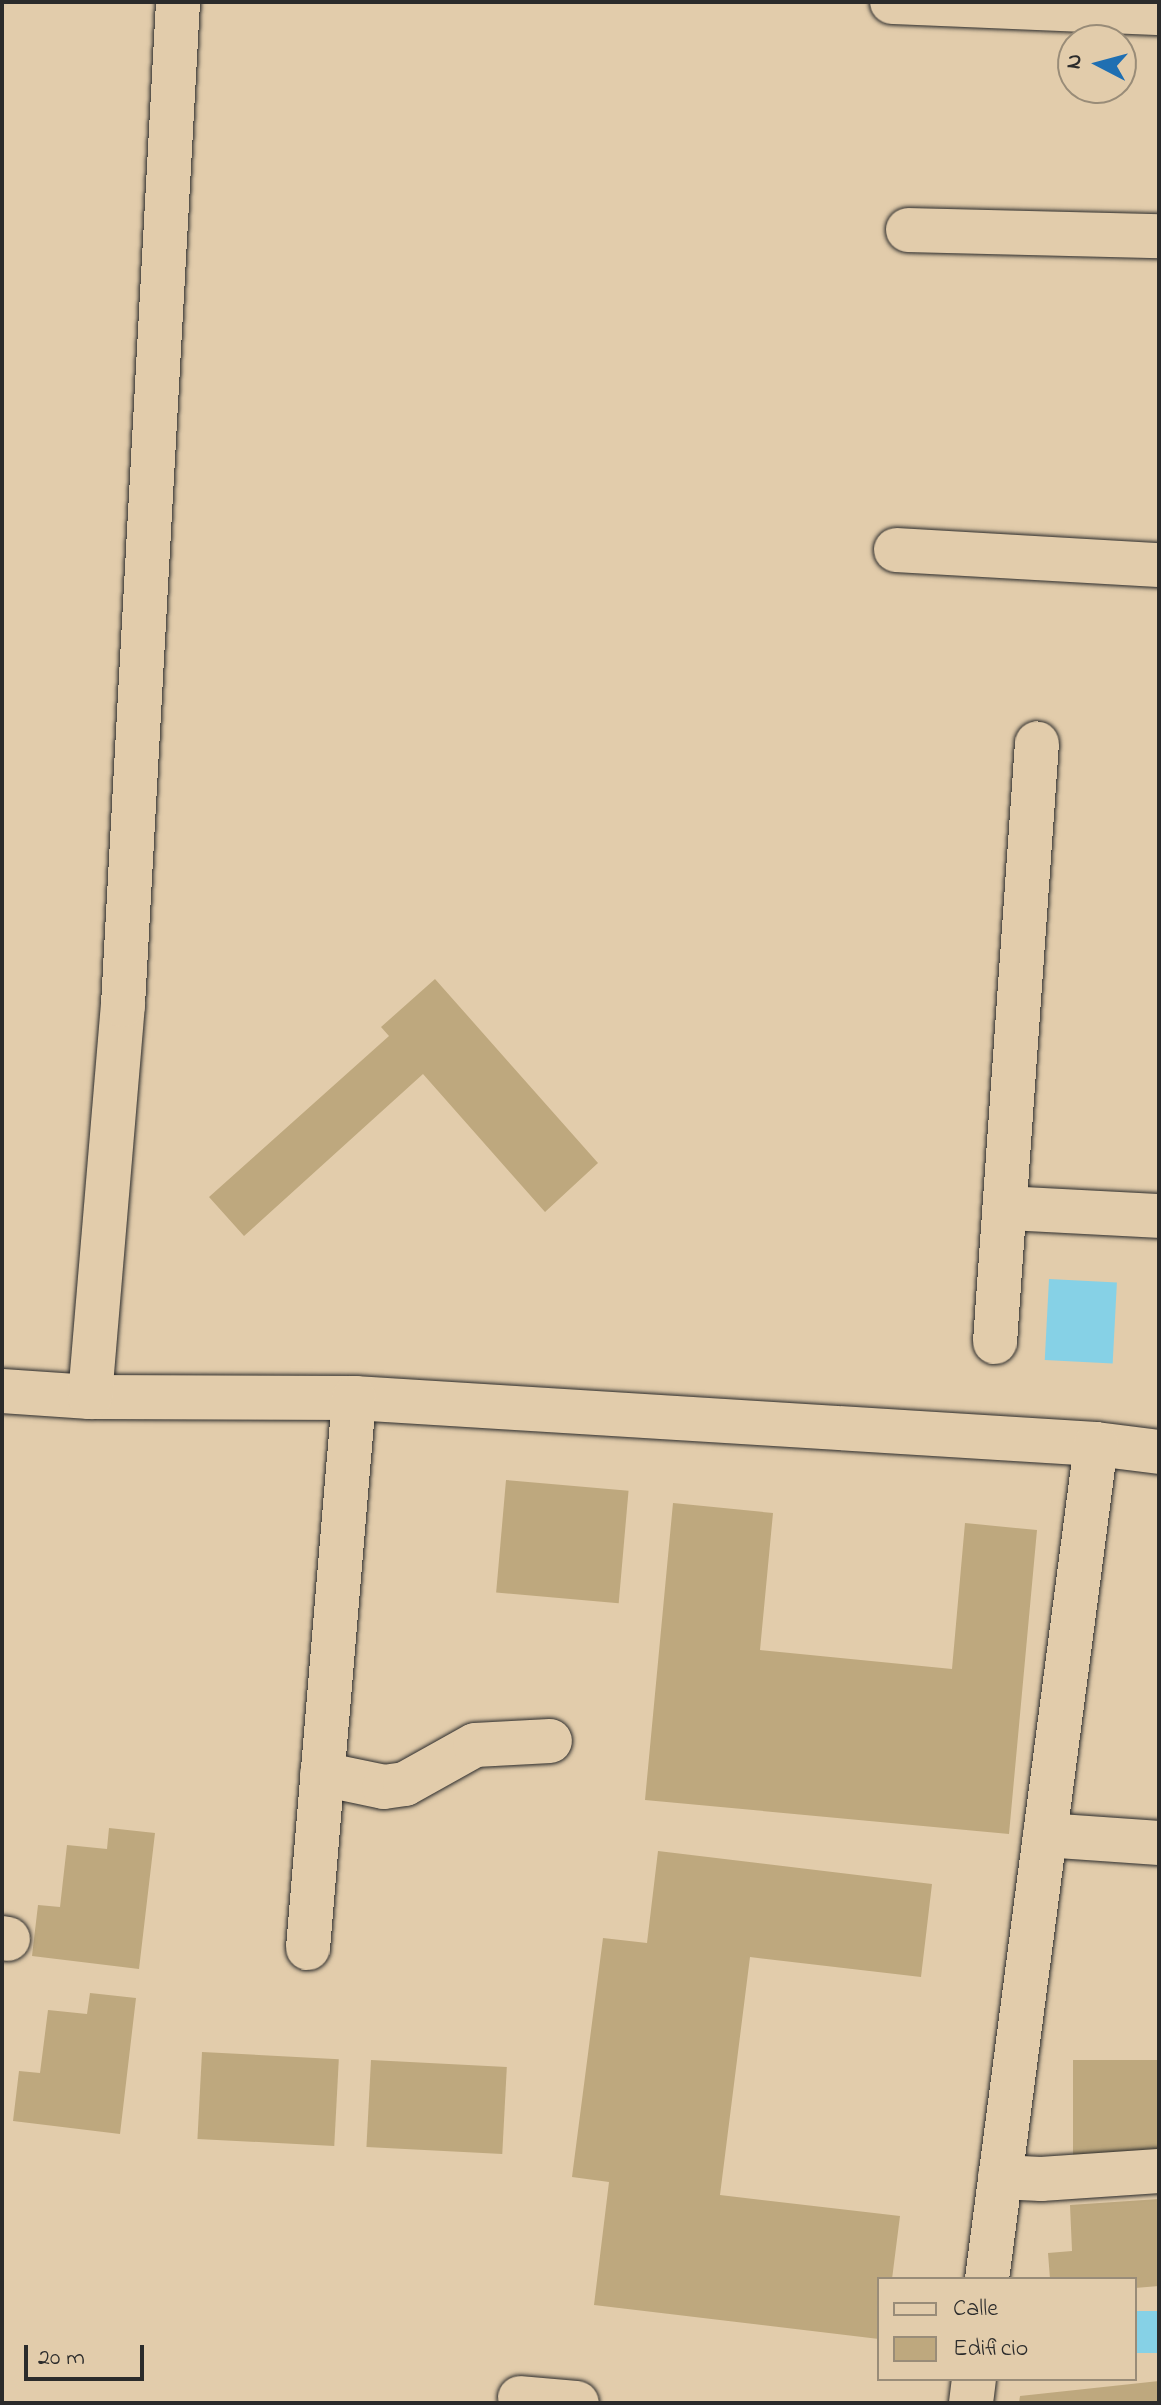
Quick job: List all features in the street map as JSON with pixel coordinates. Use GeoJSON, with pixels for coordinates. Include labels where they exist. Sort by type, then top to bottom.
{"type":"FeatureCollection","features":[{"type":"Feature","properties":{"kind":"street"},"geometry":{"type":"LineString","coordinates":[[90,1397],[134,1003],[178,2]]}},
{"type":"Feature","properties":{"kind":"street"},"geometry":{"type":"LineString","coordinates":[[894,2],[1159,13]]}},
{"type":"Feature","properties":{"kind":"street"},"geometry":{"type":"LineString","coordinates":[[908,230],[1159,236]]}},
{"type":"Feature","properties":{"kind":"street"},"geometry":{"type":"LineString","coordinates":[[896,550],[1159,565]]}},
{"type":"Feature","properties":{"kind":"street"},"geometry":{"type":"LineString","coordinates":[[995,1342],[1007,1208],[1037,743]]}},
{"type":"Feature","properties":{"kind":"street"},"geometry":{"type":"LineString","coordinates":[[1007,1208],[1159,1216]]}},
{"type":"Feature","properties":{"kind":"street"},"geometry":{"type":"LineString","coordinates":[[2,1391],[90,1397],[354,1398],[1096,1444],[1159,1452]]}},
{"type":"Feature","properties":{"kind":"street"},"geometry":{"type":"LineString","coordinates":[[308,1948],[354,1398]]}},
{"type":"Feature","properties":{"kind":"street"},"geometry":{"type":"LineString","coordinates":[[987,2277],[1096,1444]]}},
{"type":"Feature","properties":{"kind":"street"},"geometry":{"type":"LineString","coordinates":[[322,1774],[384,1787],[405,1784],[475,1745],[550,1741]]}},
{"type":"Feature","properties":{"kind":"street"},"geometry":{"type":"LineString","coordinates":[[1045,1835],[1159,1843]]}},
{"type":"Feature","properties":{"kind":"street"},"geometry":{"type":"LineString","coordinates":[[1000,2177],[1041,2179],[1159,2171]]}},
{"type":"Feature","properties":{"kind":"street"},"geometry":{"type":"LineString","coordinates":[[971,2403],[974,2381]]}},
{"type":"Feature","properties":{"kind":"street"},"geometry":{"type":"LineString","coordinates":[[520,2398],[577,2403]]}},
{"type":"Feature","properties":{"kind":"water"},"geometry":{"type":"Polygon","coordinates":[[[1049,1279],[1117,1283],[1113,1363],[1045,1360],[1049,1279]]]}},
{"type":"Feature","properties":{"kind":"water"},"geometry":{"type":"Polygon","coordinates":[[[1137,2311],[1159,2311],[1159,2353],[1137,2353],[1137,2311]]]}},
{"type":"Feature","properties":{"kind":"building"},"geometry":{"type":"Polygon","coordinates":[[[435,979],[598,1163],[545,1212],[423,1074],[244,1236],[209,1197],[389,1036],[381,1027],[435,979]]]}},
{"type":"Feature","properties":{"kind":"building"},"geometry":{"type":"Polygon","coordinates":[[[506,1480],[629,1491],[619,1603],[496,1593],[506,1480]]]}},
{"type":"Feature","properties":{"kind":"building"},"geometry":{"type":"Polygon","coordinates":[[[673,1503],[773,1513],[760,1650],[952,1669],[965,1523],[1037,1530],[1009,1834],[645,1800],[673,1503]]]}},
{"type":"Feature","properties":{"kind":"building"},"geometry":{"type":"Polygon","coordinates":[[[109,1828],[155,1833],[139,1969],[32,1956],[38,1905],[60,1907],[67,1845],[107,1849],[109,1828]]]}},
{"type":"Feature","properties":{"kind":"building"},"geometry":{"type":"Polygon","coordinates":[[[658,1851],[932,1884],[921,1977],[750,1957],[720,2195],[900,2216],[892,2277],[877,2277],[877,2339],[594,2305],[609,2182],[572,2177],[603,1938],[647,1943],[658,1851]]]}},
{"type":"Feature","properties":{"kind":"building"},"geometry":{"type":"Polygon","coordinates":[[[90,1993],[136,1998],[120,2134],[13,2121],[19,2071],[40,2073],[48,2010],[87,2014],[90,1993]]]}},
{"type":"Feature","properties":{"kind":"building"},"geometry":{"type":"Polygon","coordinates":[[[202,2052],[339,2059],[334,2146],[197,2139],[202,2052]]]}},
{"type":"Feature","properties":{"kind":"building"},"geometry":{"type":"Polygon","coordinates":[[[371,2060],[507,2067],[502,2154],[366,2147],[371,2060]]]}},
{"type":"Feature","properties":{"kind":"building"},"geometry":{"type":"Polygon","coordinates":[[[1073,2060],[1159,2060],[1159,2160],[1073,2160],[1073,2060]]]}},
{"type":"Feature","properties":{"kind":"building"},"geometry":{"type":"Polygon","coordinates":[[[1159,2199],[1159,2286],[1137,2288],[1137,2277],[1050,2277],[1048,2253],[1072,2251],[1070,2205],[1159,2199]]]}},
{"type":"Feature","properties":{"kind":"building"},"geometry":{"type":"Polygon","coordinates":[[[1159,2381],[1159,2403],[1019,2403],[1020,2396],[1159,2381]]]}}]}
